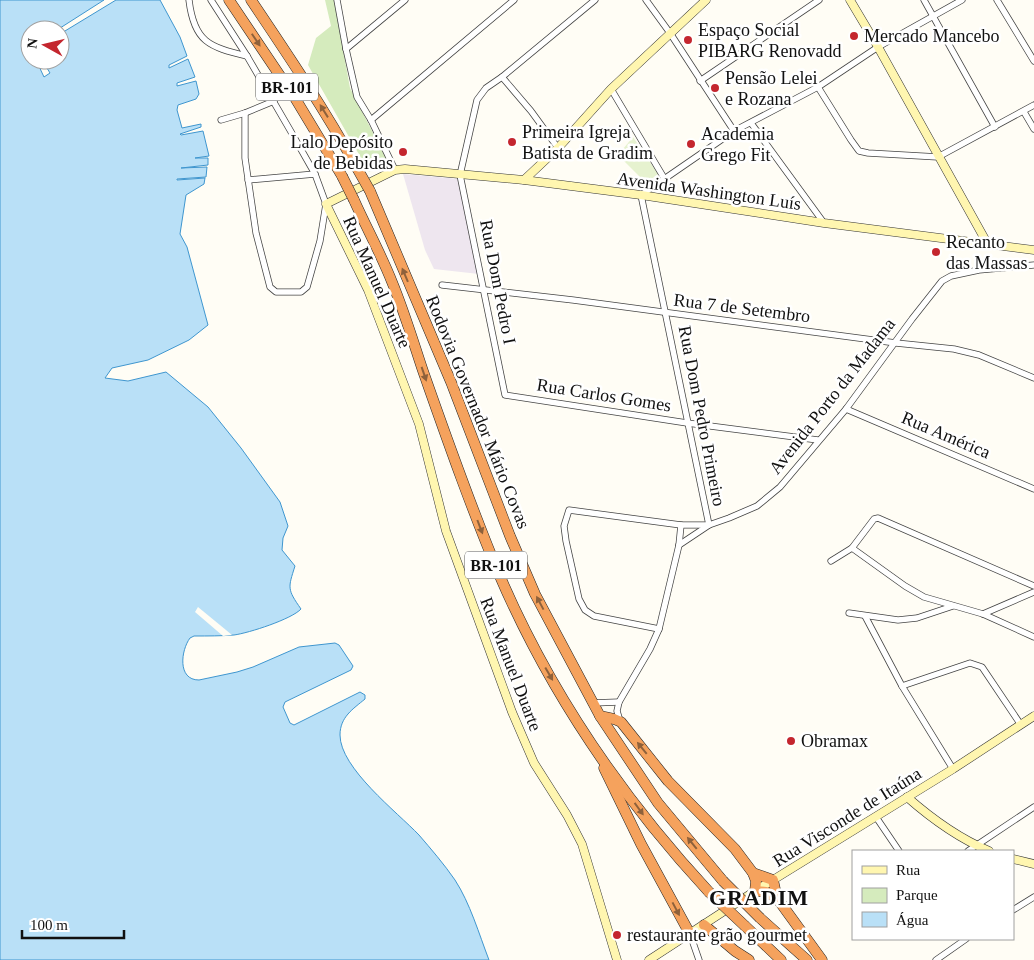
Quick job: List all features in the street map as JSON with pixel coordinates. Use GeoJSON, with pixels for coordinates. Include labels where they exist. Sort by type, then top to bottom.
{"type":"FeatureCollection","features":[{"type":"Feature","properties":{"kind":"highway","name":"Rodovia Governador Mário Covas"},"geometry":{"type":"LineString","coordinates":[[229,0],[294,98],[342,176],[354,200],[392,282],[453,456],[499,574],[535,650],[599,756],[677,858],[709,892],[781,960]]}},
{"type":"Feature","properties":{"kind":"highway","name":"Rodovia Governador Mário Covas"},"geometry":{"type":"LineString","coordinates":[[251,0],[305,81],[370,192],[451,382],[510,536],[535,594],[592,704],[658,803],[722,881],[807,960]]}},
{"type":"Feature","properties":{"kind":"highway"},"geometry":{"type":"LineString","coordinates":[[600,716],[621,722],[668,781],[735,849],[753,873],[756,881],[755,891],[766,892],[777,898]]}},
{"type":"Feature","properties":{"kind":"highway"},"geometry":{"type":"LineString","coordinates":[[599,756],[640,844],[690,934]]}},
{"type":"Feature","properties":{"kind":"highway"},"geometry":{"type":"LineString","coordinates":[[753,873],[773,880],[777,898],[822,960]]}},
{"type":"Feature","properties":{"kind":"highway"},"geometry":{"type":"LineString","coordinates":[[704,926],[735,952],[750,960]]}},
{"type":"Feature","properties":{"kind":"street"},"geometry":{"type":"LineString","coordinates":[[189,0],[191,15],[197,31],[205,42],[220,50],[247,56]]}},
{"type":"Feature","properties":{"kind":"street"},"geometry":{"type":"LineString","coordinates":[[211,0],[274,101],[315,174],[326,204],[320,240],[307,287],[301,292],[276,292],[270,286],[256,233],[244,158],[245,113]]}},
{"type":"Feature","properties":{"kind":"street"},"geometry":{"type":"LineString","coordinates":[[337,0],[357,97],[371,120],[394,170]]}},
{"type":"Feature","properties":{"kind":"street"},"geometry":{"type":"LineString","coordinates":[[346,49],[405,0]]}},
{"type":"Feature","properties":{"kind":"street"},"geometry":{"type":"LineString","coordinates":[[371,120],[514,0]]}},
{"type":"Feature","properties":{"kind":"street"},"geometry":{"type":"LineString","coordinates":[[460,175],[477,100],[486,88],[502,77],[594,0]]}},
{"type":"Feature","properties":{"kind":"street"},"geometry":{"type":"LineString","coordinates":[[646,0],[670,33],[700,82],[734,131]]}},
{"type":"Feature","properties":{"kind":"street"},"geometry":{"type":"LineString","coordinates":[[524,180],[558,148],[611,89],[706,0]]}},
{"type":"Feature","properties":{"kind":"street"},"geometry":{"type":"LineString","coordinates":[[700,82],[819,0]]}},
{"type":"Feature","properties":{"kind":"street"},"geometry":{"type":"LineString","coordinates":[[850,0],[878,46],[987,244]]}},
{"type":"Feature","properties":{"kind":"street"},"geometry":{"type":"LineString","coordinates":[[924,0],[995,127]]}},
{"type":"Feature","properties":{"kind":"street"},"geometry":{"type":"LineString","coordinates":[[641,195],[734,131],[818,87],[878,46],[962,0]]}},
{"type":"Feature","properties":{"kind":"street"},"geometry":{"type":"LineString","coordinates":[[997,0],[1034,61]]}},
{"type":"Feature","properties":{"kind":"street"},"geometry":{"type":"LineString","coordinates":[[502,77],[531,111],[558,148]]}},
{"type":"Feature","properties":{"kind":"street"},"geometry":{"type":"LineString","coordinates":[[818,87],[859,151],[868,153],[938,157],[1034,105]]}},
{"type":"Feature","properties":{"kind":"street"},"geometry":{"type":"LineString","coordinates":[[611,89],[664,178]]}},
{"type":"Feature","properties":{"kind":"street"},"geometry":{"type":"LineString","coordinates":[[221,120],[245,113],[274,101]]}},
{"type":"Feature","properties":{"kind":"street"},"geometry":{"type":"LineString","coordinates":[[1024,112],[1034,129]]}},
{"type":"Feature","properties":{"kind":"street"},"geometry":{"type":"LineString","coordinates":[[751,123],[824,223]]}},
{"type":"Feature","properties":{"kind":"street","name":"Avenida Washington Luís"},"geometry":{"type":"LineString","coordinates":[[326,204],[394,170],[405,169],[524,180],[641,195],[824,223],[1034,250]]}},
{"type":"Feature","properties":{"kind":"street"},"geometry":{"type":"LineString","coordinates":[[248,180],[315,174]]}},
{"type":"Feature","properties":{"kind":"street","name":"Rua Dom Pedro I"},"geometry":{"type":"LineString","coordinates":[[460,175],[505,395]]}},
{"type":"Feature","properties":{"kind":"street","name":"Rua Dom Pedro Primeiro"},"geometry":{"type":"LineString","coordinates":[[641,195],[709,525]]}},
{"type":"Feature","properties":{"kind":"street","name":"Rua Manuel Duarte"},"geometry":{"type":"LineString","coordinates":[[326,204],[368,290],[419,424],[446,531],[512,712],[534,763],[567,815],[582,844],[617,960]]}},
{"type":"Feature","properties":{"kind":"street","name":"Avenida Porto da Madama"},"geometry":{"type":"LineString","coordinates":[[659,629],[594,616],[585,610],[579,599],[566,541],[564,526],[568,510],[681,525],[709,525],[757,506],[780,487],[846,409],[912,319],[942,282],[951,276],[979,270],[1034,265]]}},
{"type":"Feature","properties":{"kind":"street","name":"Rua 7 de Setembro"},"geometry":{"type":"LineString","coordinates":[[442,285],[954,349],[979,355],[1034,378]]}},
{"type":"Feature","properties":{"kind":"street","name":"Rua Carlos Gomes"},"geometry":{"type":"LineString","coordinates":[[505,395],[687,423],[818,440]]}},
{"type":"Feature","properties":{"kind":"street","name":"Rua América"},"geometry":{"type":"LineString","coordinates":[[846,409],[1034,489]]}},
{"type":"Feature","properties":{"kind":"street"},"geometry":{"type":"LineString","coordinates":[[831,561],[852,548],[874,520],[878,518],[1034,586]]}},
{"type":"Feature","properties":{"kind":"street"},"geometry":{"type":"LineString","coordinates":[[621,722],[617,711],[619,702],[650,649],[659,629],[680,546],[681,525]]}},
{"type":"Feature","properties":{"kind":"street"},"geometry":{"type":"LineString","coordinates":[[680,546],[709,525]]}},
{"type":"Feature","properties":{"kind":"street"},"geometry":{"type":"LineString","coordinates":[[852,548],[917,593],[983,614],[1034,637]]}},
{"type":"Feature","properties":{"kind":"street"},"geometry":{"type":"LineString","coordinates":[[983,614],[1034,592]]}},
{"type":"Feature","properties":{"kind":"street"},"geometry":{"type":"LineString","coordinates":[[849,613],[898,620],[918,618],[953,606]]}},
{"type":"Feature","properties":{"kind":"street"},"geometry":{"type":"LineString","coordinates":[[865,616],[902,686],[953,769]]}},
{"type":"Feature","properties":{"kind":"street"},"geometry":{"type":"LineString","coordinates":[[902,686],[970,663],[975,663],[982,667],[1021,725]]}},
{"type":"Feature","properties":{"kind":"street"},"geometry":{"type":"LineString","coordinates":[[592,704],[619,702]]}},
{"type":"Feature","properties":{"kind":"street","name":"Rua Visconde de Itaúna"},"geometry":{"type":"LineString","coordinates":[[649,960],[704,926],[755,891],[953,769],[1034,716]]}},
{"type":"Feature","properties":{"kind":"street"},"geometry":{"type":"LineString","coordinates":[[907,797],[946,828],[986,850]]}},
{"type":"Feature","properties":{"kind":"street"},"geometry":{"type":"LineString","coordinates":[[970,850],[1034,807]]}},
{"type":"Feature","properties":{"kind":"street"},"geometry":{"type":"LineString","coordinates":[[876,817],[898,850]]}},
{"type":"Feature","properties":{"kind":"street"},"geometry":{"type":"LineString","coordinates":[[1014,859],[1034,864]]}},
{"type":"Feature","properties":{"kind":"street"},"geometry":{"type":"LineString","coordinates":[[1014,909],[1034,897]]}},
{"type":"Feature","properties":{"kind":"street"},"geometry":{"type":"LineString","coordinates":[[690,934],[700,960]]}},
{"type":"Feature","properties":{"kind":"street"},"geometry":{"type":"LineString","coordinates":[[936,960],[957,941]]}},
{"type":"Feature","properties":{"kind":"shaded area"},"geometry":{"type":"Polygon","coordinates":[[[403,174],[459,179],[479,274],[434,269],[425,250],[403,174]]]}},
{"type":"Feature","properties":{"kind":"green space"},"geometry":{"type":"Polygon","coordinates":[[[325,0],[334,0],[350,88],[387,160],[369,172],[308,65],[316,38],[331,26],[325,0]]]}},
{"type":"Feature","properties":{"kind":"green space"},"geometry":{"type":"Polygon","coordinates":[[[633,137],[658,174],[646,183],[618,155],[633,137]]]}},
{"type":"Feature","properties":{"kind":"water"},"geometry":{"type":"Polygon","coordinates":[[[0,0],[104,0],[70,22],[70,20],[20,20],[20,70],[41,70],[44,77],[50,73],[48,70],[70,70],[70,28],[116,0],[160,0],[180,37],[187,56],[169,65],[169,68],[188,59],[195,77],[177,83],[177,86],[196,81],[199,94],[196,99],[178,105],[177,110],[182,128],[201,124],[201,127],[180,134],[203,131],[209,156],[195,158],[208,158],[208,165],[181,168],[207,167],[206,177],[177,179],[205,178],[204,184],[186,195],[180,234],[187,247],[208,325],[189,340],[148,360],[112,368],[105,378],[128,381],[166,372],[208,407],[241,448],[280,502],[288,526],[283,538],[282,550],[295,566],[290,588],[293,597],[301,609],[289,617],[250,632],[234,635],[194,636],[190,638],[183,657],[184,670],[192,679],[199,680],[253,667],[299,647],[335,643],[339,645],[353,666],[351,670],[285,702],[283,707],[290,723],[294,725],[360,692],[365,695],[365,699],[348,714],[342,723],[340,735],[342,748],[359,775],[419,835],[455,880],[470,909],[489,960],[0,960],[0,0]]]}},
{"type":"Feature","properties":{"kind":"pier"},"geometry":{"type":"Polygon","coordinates":[[[198,607],[232,635],[223,636],[195,612],[198,607]]]}},
{"type":"Feature","properties":{"kind":"place","name":"Mercado Mancebo"},"geometry":{"type":"Point","coordinates":[854,36]}},
{"type":"Feature","properties":{"kind":"place","name":"Espaço Social PIBARG Renovadd"},"geometry":{"type":"Point","coordinates":[688,40]}},
{"type":"Feature","properties":{"kind":"place","name":"Pensão Lelei e Rozana"},"geometry":{"type":"Point","coordinates":[715,88]}},
{"type":"Feature","properties":{"kind":"place","name":"Primeira Igreja Batista de Gradim"},"geometry":{"type":"Point","coordinates":[512,142]}},
{"type":"Feature","properties":{"kind":"place","name":"Academia Grego Fit"},"geometry":{"type":"Point","coordinates":[691,144]}},
{"type":"Feature","properties":{"kind":"place","name":"Lalo Depósito de Bebidas"},"geometry":{"type":"Point","coordinates":[403,152]}},
{"type":"Feature","properties":{"kind":"place","name":"Recanto das Massas"},"geometry":{"type":"Point","coordinates":[936,252]}},
{"type":"Feature","properties":{"kind":"place","name":"Obramax"},"geometry":{"type":"Point","coordinates":[791,741]}},
{"type":"Feature","properties":{"kind":"place","name":"restaurante grão gourmet"},"geometry":{"type":"Point","coordinates":[617,935]}},
{"type":"Feature","properties":{"kind":"district","name":"GRADIM"},"geometry":{"type":"Point","coordinates":[759,897]}}]}
